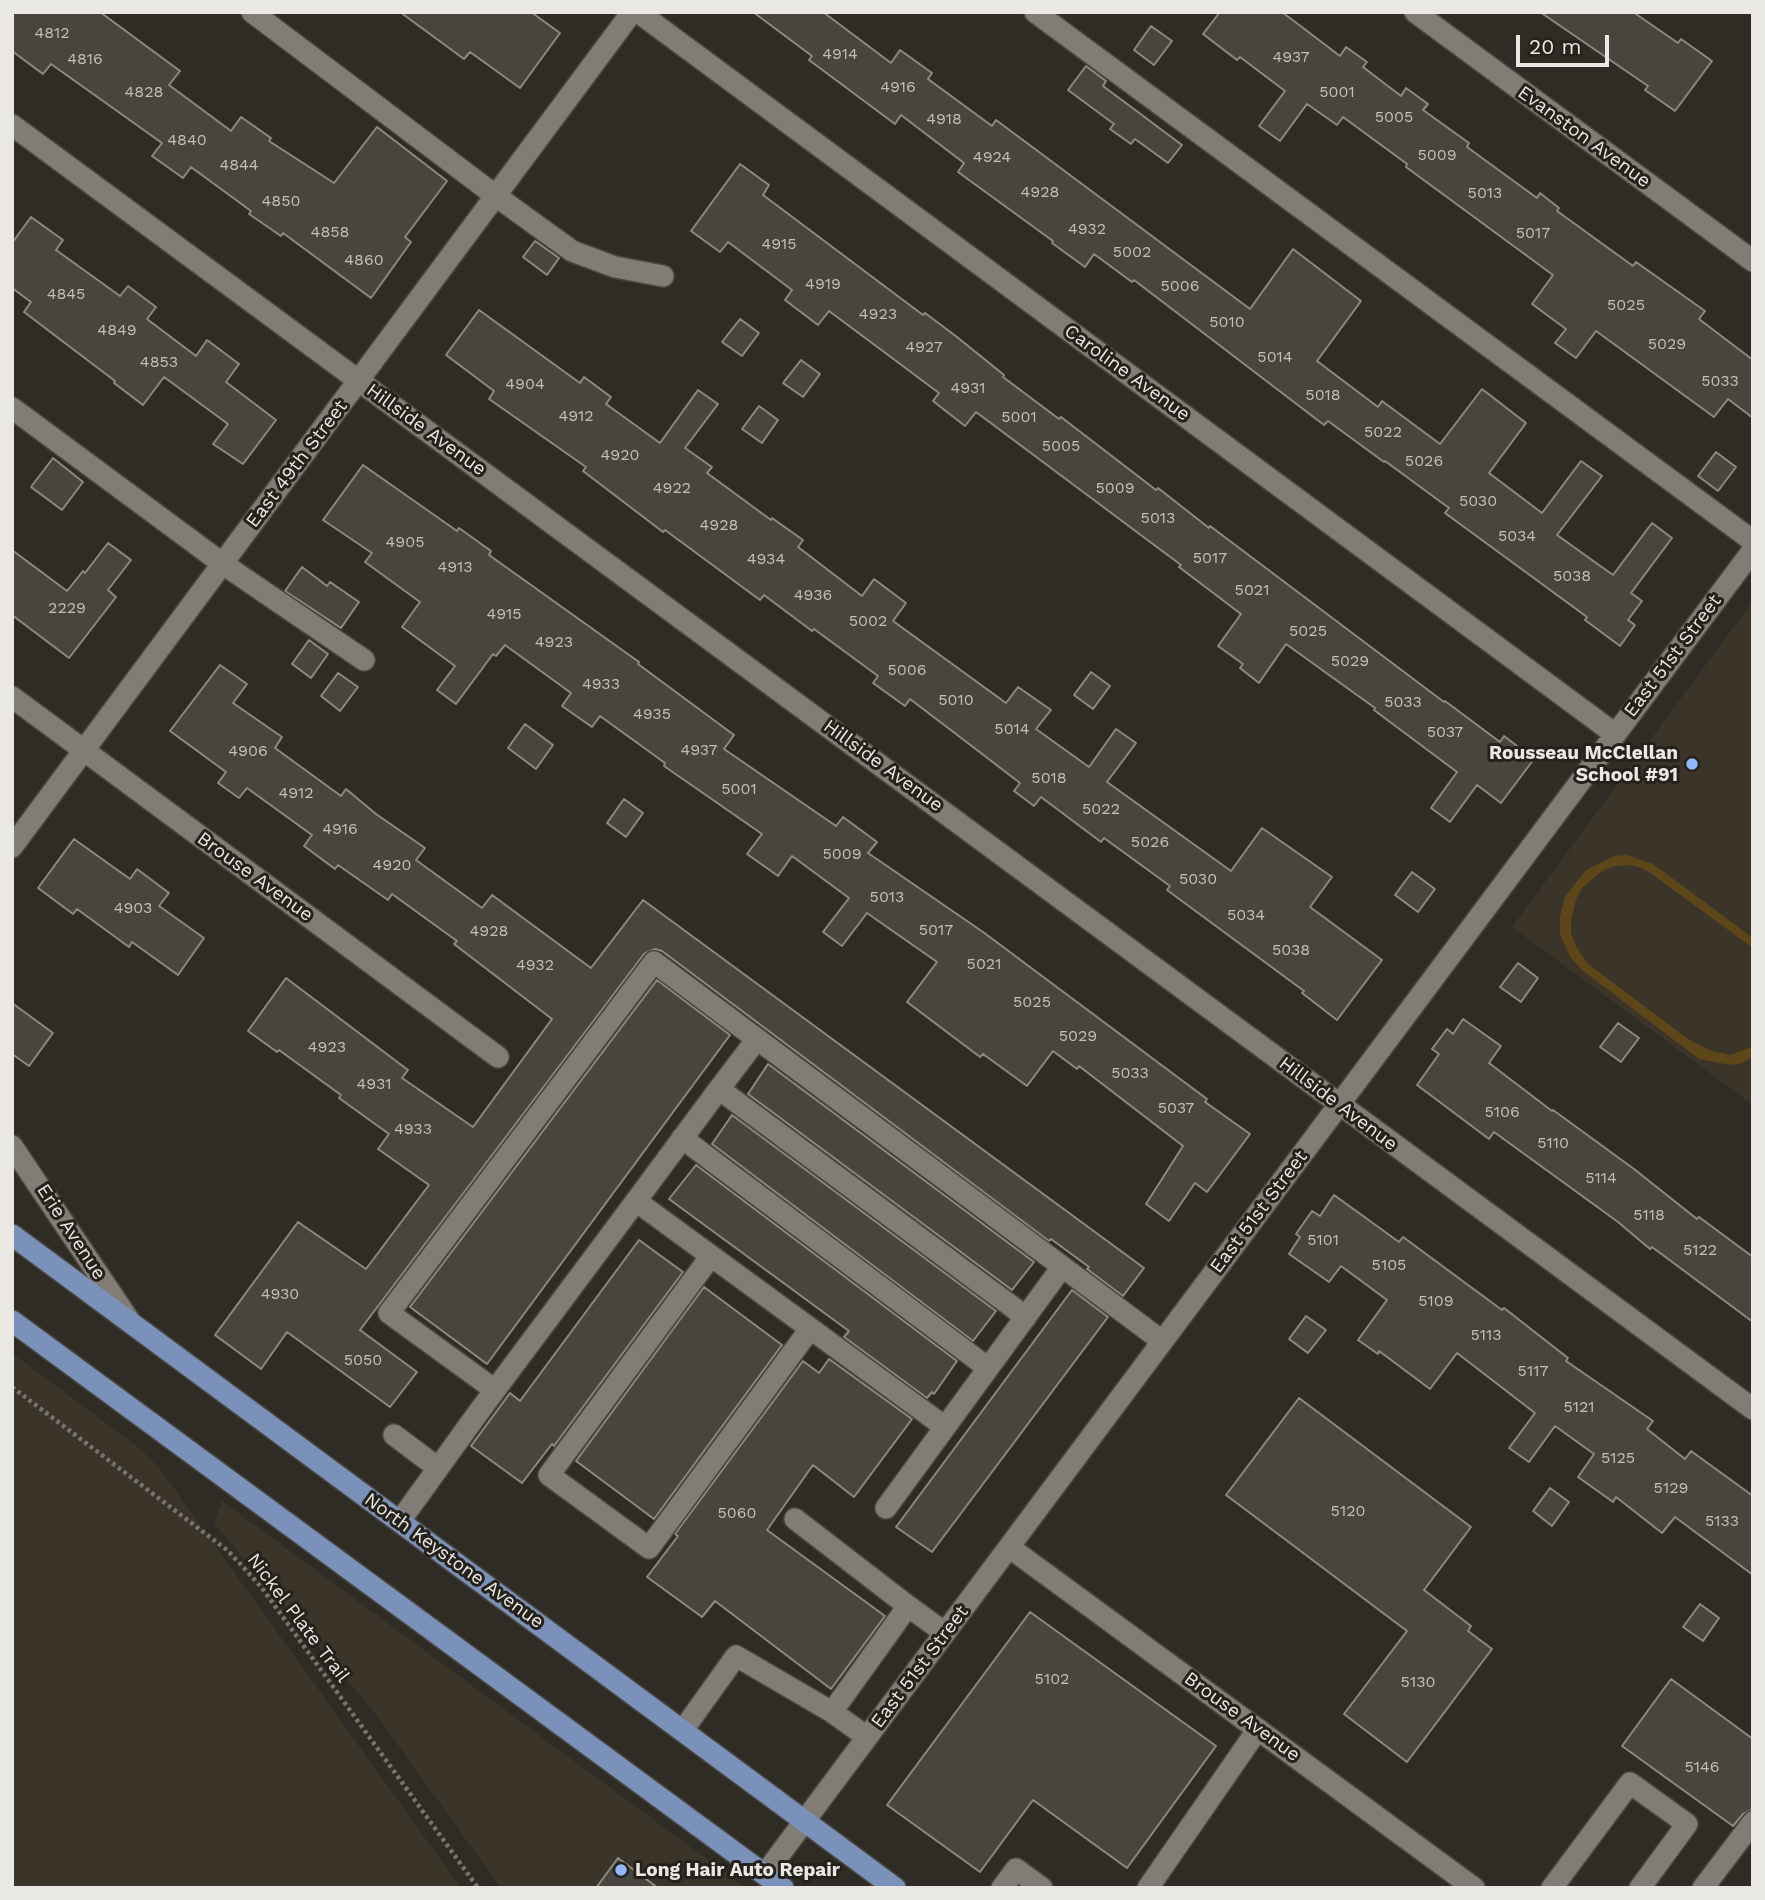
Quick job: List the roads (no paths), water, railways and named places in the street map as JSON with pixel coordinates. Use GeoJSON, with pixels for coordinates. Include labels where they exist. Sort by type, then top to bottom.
{"type":"FeatureCollection","features":[{"type":"Feature","properties":{"kind":"main road","name":"North Keystone Avenue"},"geometry":{"type":"LineString","coordinates":[[12,1235],[895,1888]]}},
{"type":"Feature","properties":{"kind":"main road"},"geometry":{"type":"LineString","coordinates":[[12,1321],[783,1888]]}},
{"type":"Feature","properties":{"kind":"street"},"geometry":{"type":"LineString","coordinates":[[252,12],[572,251],[615,267],[663,276]]}},
{"type":"Feature","properties":{"kind":"street","name":"East 49th Street"},"geometry":{"type":"LineString","coordinates":[[12,847],[632,12]]}},
{"type":"Feature","properties":{"kind":"street","name":"Caroline Avenue"},"geometry":{"type":"LineString","coordinates":[[638,12],[1615,734]]}},
{"type":"Feature","properties":{"kind":"street"},"geometry":{"type":"LineString","coordinates":[[1035,12],[1753,541]]}},
{"type":"Feature","properties":{"kind":"street","name":"Evanston Avenue"},"geometry":{"type":"LineString","coordinates":[[1416,12],[1753,261]]}},
{"type":"Feature","properties":{"kind":"street","name":"Hillside Avenue"},"geometry":{"type":"LineString","coordinates":[[12,125],[1753,1409]]}},
{"type":"Feature","properties":{"kind":"street"},"geometry":{"type":"LineString","coordinates":[[12,408],[223,564],[364,660]]}},
{"type":"Feature","properties":{"kind":"street","name":"East 51st Street"},"geometry":{"type":"LineString","coordinates":[[765,1874],[1753,550]]}},
{"type":"Feature","properties":{"kind":"street","name":"Brouse Avenue"},"geometry":{"type":"LineString","coordinates":[[12,696],[498,1057]]}},
{"type":"Feature","properties":{"kind":"street"},"geometry":{"type":"LineString","coordinates":[[495,1390],[389,1313],[654,962],[1162,1341]]}},
{"type":"Feature","properties":{"kind":"street"},"geometry":{"type":"LineString","coordinates":[[400,1521],[757,1039]]}},
{"type":"Feature","properties":{"kind":"street"},"geometry":{"type":"LineString","coordinates":[[719,1089],[1026,1317]]}},
{"type":"Feature","properties":{"kind":"street"},"geometry":{"type":"LineString","coordinates":[[682,1138],[988,1368]]}},
{"type":"Feature","properties":{"kind":"street","name":"Erie Avenue"},"geometry":{"type":"LineString","coordinates":[[12,1146],[129,1320]]}},
{"type":"Feature","properties":{"kind":"street"},"geometry":{"type":"LineString","coordinates":[[636,1201],[945,1427]]}},
{"type":"Feature","properties":{"kind":"street"},"geometry":{"type":"LineString","coordinates":[[711,1256],[549,1475],[649,1548],[810,1329]]}},
{"type":"Feature","properties":{"kind":"street"},"geometry":{"type":"LineString","coordinates":[[886,1508],[1062,1267]]}},
{"type":"Feature","properties":{"kind":"street"},"geometry":{"type":"LineString","coordinates":[[394,1435],[438,1468]]}},
{"type":"Feature","properties":{"kind":"street"},"geometry":{"type":"LineString","coordinates":[[795,1519],[945,1633]]}},
{"type":"Feature","properties":{"kind":"street","name":"Brouse Avenue"},"geometry":{"type":"LineString","coordinates":[[1009,1546],[1474,1888]]}},
{"type":"Feature","properties":{"kind":"street"},"geometry":{"type":"LineString","coordinates":[[832,1712],[908,1606]]}},
{"type":"Feature","properties":{"kind":"street"},"geometry":{"type":"LineString","coordinates":[[683,1730],[736,1656],[832,1712],[867,1737]]}},
{"type":"Feature","properties":{"kind":"street"},"geometry":{"type":"LineString","coordinates":[[1148,1888],[1258,1729]]}},
{"type":"Feature","properties":{"kind":"street"},"geometry":{"type":"LineString","coordinates":[[1552,1888],[1630,1783],[1687,1824],[1640,1888]]}},
{"type":"Feature","properties":{"kind":"street"},"geometry":{"type":"LineString","coordinates":[[1703,1888],[1753,1822]]}},
{"type":"Feature","properties":{"kind":"street"},"geometry":{"type":"LineString","coordinates":[[1002,1888],[1016,1870],[1042,1888]]}},
{"type":"Feature","properties":{"kind":"place","name":"Rousseau McClellan School #91"},"geometry":{"type":"Point","coordinates":[1692,764]}},
{"type":"Feature","properties":{"kind":"place","name":"Long Hair Auto Repair"},"geometry":{"type":"Point","coordinates":[621,1870]}}]}
